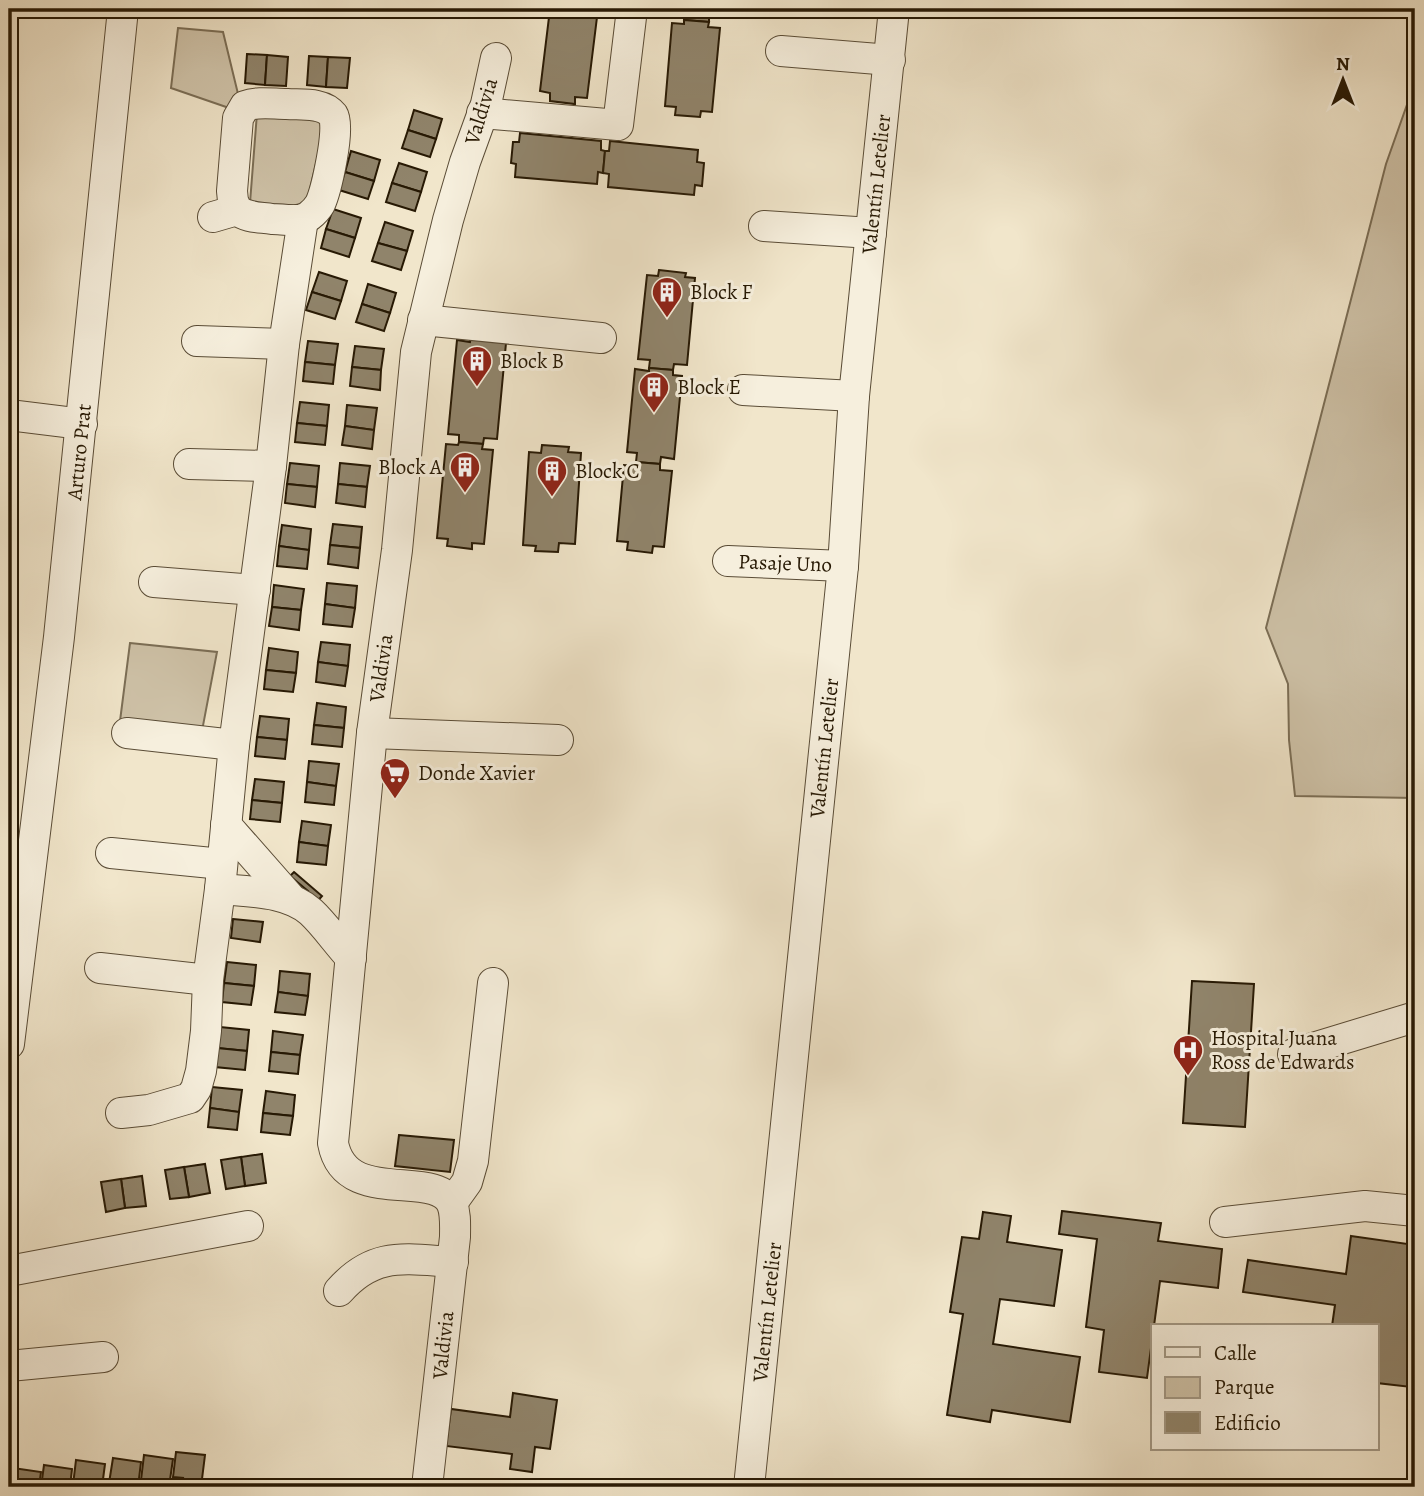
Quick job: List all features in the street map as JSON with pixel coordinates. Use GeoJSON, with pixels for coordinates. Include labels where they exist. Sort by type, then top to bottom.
{"type":"FeatureCollection","features":[{"type":"Feature","properties":{"kind":"street","name":"Arturo Prat"},"geometry":{"type":"LineString","coordinates":[[9,1044],[18,892],[60,637],[123,9]]}},
{"type":"Feature","properties":{"kind":"street"},"geometry":{"type":"LineString","coordinates":[[482,113],[618,125],[632,9]]}},
{"type":"Feature","properties":{"kind":"street","name":"Valentín Letelier"},"geometry":{"type":"LineString","coordinates":[[749,1487],[843,566],[854,396],[894,9]]}},
{"type":"Feature","properties":{"kind":"street"},"geometry":{"type":"LineString","coordinates":[[781,51],[890,60]]}},
{"type":"Feature","properties":{"kind":"street","name":"Valdivia"},"geometry":{"type":"LineString","coordinates":[[427,1487],[456,1237],[452,1203],[445,1195],[426,1189],[358,1178],[340,1164],[333,1143],[372,733],[397,550],[416,352],[451,209],[482,113],[496,58]]}},
{"type":"Feature","properties":{"kind":"street"},"geometry":{"type":"LineString","coordinates":[[257,103],[318,106],[335,118],[336,133],[320,203],[303,219],[249,217],[225,213],[232,191],[238,118],[245,106],[257,103]]}},
{"type":"Feature","properties":{"kind":"street"},"geometry":{"type":"LineString","coordinates":[[121,1113],[149,1110],[190,1098],[201,1071],[208,980],[234,745],[271,466],[284,344],[303,219]]}},
{"type":"Feature","properties":{"kind":"street"},"geometry":{"type":"LineString","coordinates":[[764,226],[871,233]]}},
{"type":"Feature","properties":{"kind":"street"},"geometry":{"type":"LineString","coordinates":[[424,320],[601,338]]}},
{"type":"Feature","properties":{"kind":"street"},"geometry":{"type":"LineString","coordinates":[[197,341],[284,344]]}},
{"type":"Feature","properties":{"kind":"street"},"geometry":{"type":"LineString","coordinates":[[743,390],[854,396]]}},
{"type":"Feature","properties":{"kind":"street"},"geometry":{"type":"LineString","coordinates":[[9,415],[82,424]]}},
{"type":"Feature","properties":{"kind":"street"},"geometry":{"type":"LineString","coordinates":[[189,464],[271,466]]}},
{"type":"Feature","properties":{"kind":"street","name":"Pasaje Uno"},"geometry":{"type":"LineString","coordinates":[[728,561],[843,566]]}},
{"type":"Feature","properties":{"kind":"street"},"geometry":{"type":"LineString","coordinates":[[154,582],[255,590]]}},
{"type":"Feature","properties":{"kind":"street"},"geometry":{"type":"LineString","coordinates":[[127,733],[234,745]]}},
{"type":"Feature","properties":{"kind":"street"},"geometry":{"type":"LineString","coordinates":[[372,733],[558,740]]}},
{"type":"Feature","properties":{"kind":"street"},"geometry":{"type":"LineString","coordinates":[[226,825],[292,900],[310,911],[351,958]]}},
{"type":"Feature","properties":{"kind":"street"},"geometry":{"type":"LineString","coordinates":[[111,853],[221,877],[258,893],[292,900]]}},
{"type":"Feature","properties":{"kind":"street"},"geometry":{"type":"LineString","coordinates":[[100,968],[208,980]]}},
{"type":"Feature","properties":{"kind":"street"},"geometry":{"type":"LineString","coordinates":[[452,1203],[467,1182],[473,1161],[493,983]]}},
{"type":"Feature","properties":{"kind":"street"},"geometry":{"type":"LineString","coordinates":[[1293,1054],[1415,1017]]}},
{"type":"Feature","properties":{"kind":"street"},"geometry":{"type":"LineString","coordinates":[[1225,1222],[1365,1206],[1415,1211]]}},
{"type":"Feature","properties":{"kind":"street"},"geometry":{"type":"LineString","coordinates":[[9,1271],[248,1226]]}},
{"type":"Feature","properties":{"kind":"street"},"geometry":{"type":"LineString","coordinates":[[339,1290],[358,1272],[382,1261],[395,1259],[453,1262]]}},
{"type":"Feature","properties":{"kind":"street"},"geometry":{"type":"LineString","coordinates":[[9,1366],[103,1357]]}},
{"type":"Feature","properties":{"kind":"green space"},"geometry":{"type":"Polygon","coordinates":[[[178,28],[223,32],[239,98],[232,109],[171,88],[178,28]]]}},
{"type":"Feature","properties":{"kind":"green space"},"geometry":{"type":"Polygon","coordinates":[[[1415,82],[1415,798],[1295,796],[1289,740],[1288,684],[1266,628],[1386,164],[1415,82]]]}},
{"type":"Feature","properties":{"kind":"green space"},"geometry":{"type":"Polygon","coordinates":[[[257,113],[326,121],[306,206],[250,203],[257,113]]]}},
{"type":"Feature","properties":{"kind":"green space"},"geometry":{"type":"Polygon","coordinates":[[[130,643],[217,652],[202,731],[120,721],[130,643]]]}},
{"type":"Feature","properties":{"kind":"building"},"geometry":{"type":"Polygon","coordinates":[[[550,9],[598,9],[587,98],[575,97],[575,104],[550,101],[550,93],[540,91],[550,9]]]}},
{"type":"Feature","properties":{"kind":"building"},"geometry":{"type":"Polygon","coordinates":[[[674,9],[722,9],[721,16],[709,15],[709,22],[684,20],[685,11],[674,9]]]}},
{"type":"Feature","properties":{"kind":"building"},"geometry":{"type":"Polygon","coordinates":[[[684,20],[709,22],[708,27],[720,28],[712,112],[701,111],[700,117],[675,115],[676,107],[665,106],[672,23],[684,24],[684,20]]]}},
{"type":"Feature","properties":{"kind":"building"},"geometry":{"type":"Polygon","coordinates":[[[247,54],[267,55],[265,85],[245,83],[247,54]]]}},
{"type":"Feature","properties":{"kind":"building"},"geometry":{"type":"Polygon","coordinates":[[[267,55],[288,57],[286,86],[265,85],[267,55]]]}},
{"type":"Feature","properties":{"kind":"building"},"geometry":{"type":"Polygon","coordinates":[[[309,56],[328,57],[326,87],[307,85],[309,56]]]}},
{"type":"Feature","properties":{"kind":"building"},"geometry":{"type":"Polygon","coordinates":[[[328,57],[350,58],[347,88],[326,87],[328,57]]]}},
{"type":"Feature","properties":{"kind":"building"},"geometry":{"type":"Polygon","coordinates":[[[414,110],[442,119],[436,139],[408,130],[414,110]]]}},
{"type":"Feature","properties":{"kind":"building"},"geometry":{"type":"Polygon","coordinates":[[[408,130],[436,139],[430,157],[402,148],[408,130]]]}},
{"type":"Feature","properties":{"kind":"building"},"geometry":{"type":"Polygon","coordinates":[[[520,133],[601,141],[601,150],[605,151],[603,173],[598,172],[597,184],[515,177],[516,164],[511,163],[513,142],[519,142],[520,133]]]}},
{"type":"Feature","properties":{"kind":"building"},"geometry":{"type":"Polygon","coordinates":[[[610,141],[698,150],[697,162],[704,163],[702,186],[695,185],[694,195],[608,187],[609,174],[603,173],[605,151],[609,151],[610,141]]]}},
{"type":"Feature","properties":{"kind":"building"},"geometry":{"type":"Polygon","coordinates":[[[351,151],[380,160],[374,181],[345,172],[351,151]]]}},
{"type":"Feature","properties":{"kind":"building"},"geometry":{"type":"Polygon","coordinates":[[[399,163],[427,172],[421,192],[392,183],[399,163]]]}},
{"type":"Feature","properties":{"kind":"building"},"geometry":{"type":"Polygon","coordinates":[[[345,172],[374,181],[368,199],[339,190],[345,172]]]}},
{"type":"Feature","properties":{"kind":"building"},"geometry":{"type":"Polygon","coordinates":[[[392,183],[421,192],[415,211],[386,202],[392,183]]]}},
{"type":"Feature","properties":{"kind":"building"},"geometry":{"type":"Polygon","coordinates":[[[333,209],[361,218],[355,238],[326,229],[333,209]]]}},
{"type":"Feature","properties":{"kind":"building"},"geometry":{"type":"Polygon","coordinates":[[[385,222],[413,231],[407,251],[378,243],[385,222]]]}},
{"type":"Feature","properties":{"kind":"building"},"geometry":{"type":"Polygon","coordinates":[[[326,229],[355,238],[349,257],[321,248],[326,229]]]}},
{"type":"Feature","properties":{"kind":"building"},"geometry":{"type":"Polygon","coordinates":[[[378,243],[407,251],[401,270],[372,261],[378,243]]]}},
{"type":"Feature","properties":{"kind":"building","name":"Block F"},"geometry":{"type":"Polygon","coordinates":[[[659,270],[686,273],[685,277],[695,278],[687,365],[674,364],[673,370],[649,368],[650,360],[638,359],[647,275],[658,276],[659,270]]]}},
{"type":"Feature","properties":{"kind":"building"},"geometry":{"type":"Polygon","coordinates":[[[319,272],[347,281],[341,301],[312,292],[319,272]]]}},
{"type":"Feature","properties":{"kind":"building"},"geometry":{"type":"Polygon","coordinates":[[[368,284],[396,293],[390,313],[362,304],[368,284]]]}},
{"type":"Feature","properties":{"kind":"building"},"geometry":{"type":"Polygon","coordinates":[[[312,292],[341,301],[335,319],[306,310],[312,292]]]}},
{"type":"Feature","properties":{"kind":"building"},"geometry":{"type":"Polygon","coordinates":[[[362,304],[390,313],[384,331],[356,322],[362,304]]]}},
{"type":"Feature","properties":{"kind":"building","name":"Block B"},"geometry":{"type":"Polygon","coordinates":[[[471,335],[506,343],[497,439],[484,438],[483,444],[459,442],[459,435],[448,434],[457,340],[470,342],[471,335]]]}},
{"type":"Feature","properties":{"kind":"building"},"geometry":{"type":"Polygon","coordinates":[[[308,341],[338,344],[335,365],[305,362],[308,341]]]}},
{"type":"Feature","properties":{"kind":"building"},"geometry":{"type":"Polygon","coordinates":[[[355,346],[384,349],[381,370],[352,367],[355,346]]]}},
{"type":"Feature","properties":{"kind":"building"},"geometry":{"type":"Polygon","coordinates":[[[305,362],[335,365],[333,384],[303,381],[305,362]]]}},
{"type":"Feature","properties":{"kind":"building"},"geometry":{"type":"Polygon","coordinates":[[[352,367],[381,370],[380,390],[350,386],[352,367]]]}},
{"type":"Feature","properties":{"kind":"building","name":"Block E"},"geometry":{"type":"Polygon","coordinates":[[[649,368],[673,370],[673,375],[682,376],[674,459],[661,457],[660,464],[636,462],[637,453],[627,452],[635,369],[649,371],[649,368]]]}},
{"type":"Feature","properties":{"kind":"building"},"geometry":{"type":"Polygon","coordinates":[[[300,402],[329,405],[327,426],[297,423],[300,402]]]}},
{"type":"Feature","properties":{"kind":"building"},"geometry":{"type":"Polygon","coordinates":[[[347,405],[377,408],[374,430],[345,426],[347,405]]]}},
{"type":"Feature","properties":{"kind":"building"},"geometry":{"type":"Polygon","coordinates":[[[297,423],[327,426],[325,445],[295,442],[297,423]]]}},
{"type":"Feature","properties":{"kind":"building"},"geometry":{"type":"Polygon","coordinates":[[[345,426],[374,430],[372,449],[342,445],[345,426]]]}},
{"type":"Feature","properties":{"kind":"building","name":"Block A"},"geometry":{"type":"Polygon","coordinates":[[[459,442],[483,444],[482,449],[493,450],[484,544],[472,543],[472,549],[447,546],[448,539],[437,538],[446,444],[458,445],[459,442]]]}},
{"type":"Feature","properties":{"kind":"building","name":"Block C"},"geometry":{"type":"Polygon","coordinates":[[[542,445],[569,447],[568,452],[581,453],[575,544],[559,543],[558,552],[535,551],[536,546],[523,545],[529,452],[541,453],[542,445]]]}},
{"type":"Feature","properties":{"kind":"building"},"geometry":{"type":"Polygon","coordinates":[[[636,462],[660,464],[660,470],[672,471],[664,547],[653,546],[652,553],[627,550],[628,542],[617,541],[624,465],[636,466],[636,462]]]}},
{"type":"Feature","properties":{"kind":"building"},"geometry":{"type":"Polygon","coordinates":[[[290,463],[319,466],[317,487],[287,484],[290,463]]]}},
{"type":"Feature","properties":{"kind":"building"},"geometry":{"type":"Polygon","coordinates":[[[340,463],[370,466],[367,487],[338,484],[340,463]]]}},
{"type":"Feature","properties":{"kind":"building"},"geometry":{"type":"Polygon","coordinates":[[[287,484],[317,487],[315,507],[285,503],[287,484]]]}},
{"type":"Feature","properties":{"kind":"building"},"geometry":{"type":"Polygon","coordinates":[[[338,484],[367,487],[365,507],[336,503],[338,484]]]}},
{"type":"Feature","properties":{"kind":"building"},"geometry":{"type":"Polygon","coordinates":[[[333,524],[362,527],[360,548],[330,545],[333,524]]]}},
{"type":"Feature","properties":{"kind":"building"},"geometry":{"type":"Polygon","coordinates":[[[282,525],[311,529],[309,550],[279,546],[282,525]]]}},
{"type":"Feature","properties":{"kind":"building"},"geometry":{"type":"Polygon","coordinates":[[[330,545],[360,548],[358,568],[328,564],[330,545]]]}},
{"type":"Feature","properties":{"kind":"building"},"geometry":{"type":"Polygon","coordinates":[[[279,546],[309,550],[307,569],[277,566],[279,546]]]}},
{"type":"Feature","properties":{"kind":"building"},"geometry":{"type":"Polygon","coordinates":[[[327,583],[357,586],[355,608],[325,604],[327,583]]]}},
{"type":"Feature","properties":{"kind":"building"},"geometry":{"type":"Polygon","coordinates":[[[274,585],[304,589],[301,610],[272,607],[274,585]]]}},
{"type":"Feature","properties":{"kind":"building"},"geometry":{"type":"Polygon","coordinates":[[[325,604],[355,608],[352,627],[323,624],[325,604]]]}},
{"type":"Feature","properties":{"kind":"building"},"geometry":{"type":"Polygon","coordinates":[[[272,607],[301,610],[299,630],[269,626],[272,607]]]}},
{"type":"Feature","properties":{"kind":"building"},"geometry":{"type":"Polygon","coordinates":[[[321,642],[350,645],[348,666],[318,662],[321,642]]]}},
{"type":"Feature","properties":{"kind":"building"},"geometry":{"type":"Polygon","coordinates":[[[269,648],[298,652],[296,673],[266,670],[269,648]]]}},
{"type":"Feature","properties":{"kind":"building"},"geometry":{"type":"Polygon","coordinates":[[[318,662],[348,666],[345,686],[316,682],[318,662]]]}},
{"type":"Feature","properties":{"kind":"building"},"geometry":{"type":"Polygon","coordinates":[[[266,670],[296,673],[293,692],[264,689],[266,670]]]}},
{"type":"Feature","properties":{"kind":"building"},"geometry":{"type":"Polygon","coordinates":[[[317,703],[346,707],[344,728],[314,725],[317,703]]]}},
{"type":"Feature","properties":{"kind":"building"},"geometry":{"type":"Polygon","coordinates":[[[260,716],[289,719],[287,740],[257,737],[260,716]]]}},
{"type":"Feature","properties":{"kind":"building"},"geometry":{"type":"Polygon","coordinates":[[[314,725],[344,728],[342,747],[312,744],[314,725]]]}},
{"type":"Feature","properties":{"kind":"building"},"geometry":{"type":"Polygon","coordinates":[[[257,737],[287,740],[285,759],[255,756],[257,737]]]}},
{"type":"Feature","properties":{"kind":"building"},"geometry":{"type":"Polygon","coordinates":[[[309,761],[339,764],[336,786],[307,782],[309,761]]]}},
{"type":"Feature","properties":{"kind":"building"},"geometry":{"type":"Polygon","coordinates":[[[255,779],[284,782],[282,803],[252,800],[255,779]]]}},
{"type":"Feature","properties":{"kind":"building"},"geometry":{"type":"Polygon","coordinates":[[[307,782],[336,786],[334,805],[305,802],[307,782]]]}},
{"type":"Feature","properties":{"kind":"building"},"geometry":{"type":"Polygon","coordinates":[[[252,800],[282,803],[280,822],[250,819],[252,800]]]}},
{"type":"Feature","properties":{"kind":"building"},"geometry":{"type":"Polygon","coordinates":[[[302,821],[331,825],[328,846],[299,842],[302,821]]]}},
{"type":"Feature","properties":{"kind":"building"},"geometry":{"type":"Polygon","coordinates":[[[299,842],[328,846],[326,865],[297,862],[299,842]]]}},
{"type":"Feature","properties":{"kind":"building"},"geometry":{"type":"Polygon","coordinates":[[[294,872],[322,896],[315,904],[304,895],[308,891],[290,876],[294,872]]]}},
{"type":"Feature","properties":{"kind":"building"},"geometry":{"type":"Polygon","coordinates":[[[233,919],[263,922],[260,942],[231,938],[233,919]]]}},
{"type":"Feature","properties":{"kind":"building"},"geometry":{"type":"Polygon","coordinates":[[[227,962],[256,965],[254,986],[224,983],[227,962]]]}},
{"type":"Feature","properties":{"kind":"building"},"geometry":{"type":"Polygon","coordinates":[[[280,971],[310,974],[308,996],[278,992],[280,971]]]}},
{"type":"Feature","properties":{"kind":"building"},"geometry":{"type":"Polygon","coordinates":[[[1192,981],[1254,984],[1245,1127],[1183,1123],[1192,981]]]}},
{"type":"Feature","properties":{"kind":"building"},"geometry":{"type":"Polygon","coordinates":[[[224,983],[254,986],[251,1005],[222,1002],[224,983]]]}},
{"type":"Feature","properties":{"kind":"building"},"geometry":{"type":"Polygon","coordinates":[[[278,992],[308,996],[305,1015],[275,1012],[278,992]]]}},
{"type":"Feature","properties":{"kind":"building"},"geometry":{"type":"Polygon","coordinates":[[[220,1027],[249,1030],[247,1051],[217,1048],[220,1027]]]}},
{"type":"Feature","properties":{"kind":"building"},"geometry":{"type":"Polygon","coordinates":[[[273,1031],[303,1035],[300,1055],[271,1052],[273,1031]]]}},
{"type":"Feature","properties":{"kind":"building"},"geometry":{"type":"Polygon","coordinates":[[[217,1048],[247,1051],[245,1070],[215,1067],[217,1048]]]}},
{"type":"Feature","properties":{"kind":"building"},"geometry":{"type":"Polygon","coordinates":[[[271,1052],[300,1055],[298,1074],[269,1071],[271,1052]]]}},
{"type":"Feature","properties":{"kind":"building"},"geometry":{"type":"Polygon","coordinates":[[[212,1087],[242,1090],[239,1112],[210,1108],[212,1087]]]}},
{"type":"Feature","properties":{"kind":"building"},"geometry":{"type":"Polygon","coordinates":[[[266,1091],[295,1095],[293,1116],[263,1113],[266,1091]]]}},
{"type":"Feature","properties":{"kind":"building"},"geometry":{"type":"Polygon","coordinates":[[[210,1108],[239,1112],[237,1130],[208,1127],[210,1108]]]}},
{"type":"Feature","properties":{"kind":"building"},"geometry":{"type":"Polygon","coordinates":[[[263,1113],[293,1116],[290,1135],[261,1132],[263,1113]]]}},
{"type":"Feature","properties":{"kind":"building"},"geometry":{"type":"Polygon","coordinates":[[[399,1135],[454,1140],[450,1172],[395,1166],[399,1135]]]}},
{"type":"Feature","properties":{"kind":"building"},"geometry":{"type":"Polygon","coordinates":[[[262,1154],[266,1183],[245,1186],[241,1157],[262,1154]]]}},
{"type":"Feature","properties":{"kind":"building"},"geometry":{"type":"Polygon","coordinates":[[[241,1157],[245,1186],[226,1189],[221,1160],[241,1157]]]}},
{"type":"Feature","properties":{"kind":"building"},"geometry":{"type":"Polygon","coordinates":[[[205,1164],[210,1193],[189,1197],[184,1167],[205,1164]]]}},
{"type":"Feature","properties":{"kind":"building"},"geometry":{"type":"Polygon","coordinates":[[[184,1167],[189,1197],[170,1199],[165,1170],[184,1167]]]}},
{"type":"Feature","properties":{"kind":"building"},"geometry":{"type":"Polygon","coordinates":[[[142,1176],[146,1206],[125,1208],[121,1179],[142,1176]]]}},
{"type":"Feature","properties":{"kind":"building"},"geometry":{"type":"Polygon","coordinates":[[[121,1179],[125,1208],[106,1212],[101,1182],[121,1179]]]}},
{"type":"Feature","properties":{"kind":"building"},"geometry":{"type":"Polygon","coordinates":[[[1062,1211],[1161,1223],[1158,1241],[1222,1249],[1218,1288],[1160,1281],[1154,1324],[1151,1324],[1147,1378],[1099,1372],[1104,1330],[1086,1327],[1097,1239],[1059,1234],[1062,1211]]]}},
{"type":"Feature","properties":{"kind":"building"},"geometry":{"type":"Polygon","coordinates":[[[983,1212],[1011,1216],[1007,1242],[1062,1250],[1054,1306],[1000,1299],[993,1344],[1080,1357],[1070,1422],[992,1410],[990,1422],[947,1415],[963,1314],[950,1312],[962,1237],[979,1239],[983,1212]]]}},
{"type":"Feature","properties":{"kind":"building"},"geometry":{"type":"Polygon","coordinates":[[[1351,1236],[1415,1245],[1415,1360],[1411,1387],[1378,1383],[1378,1324],[1332,1324],[1335,1305],[1243,1292],[1248,1260],[1346,1274],[1351,1236]]]}},
{"type":"Feature","properties":{"kind":"building"},"geometry":{"type":"Polygon","coordinates":[[[513,1393],[557,1400],[550,1449],[535,1447],[532,1472],[510,1469],[512,1454],[446,1446],[451,1409],[510,1417],[513,1393]]]}},
{"type":"Feature","properties":{"kind":"building"},"geometry":{"type":"Polygon","coordinates":[[[176,1452],[205,1455],[201,1487],[181,1487],[183,1478],[173,1477],[176,1452]]]}},
{"type":"Feature","properties":{"kind":"building"},"geometry":{"type":"Polygon","coordinates":[[[144,1455],[173,1459],[169,1487],[150,1487],[150,1481],[141,1480],[144,1455]]]}},
{"type":"Feature","properties":{"kind":"building"},"geometry":{"type":"Polygon","coordinates":[[[113,1458],[141,1462],[138,1487],[119,1487],[119,1484],[109,1483],[113,1458]]]}},
{"type":"Feature","properties":{"kind":"building"},"geometry":{"type":"Polygon","coordinates":[[[76,1460],[105,1464],[102,1487],[73,1485],[76,1460]]]}},
{"type":"Feature","properties":{"kind":"building"},"geometry":{"type":"Polygon","coordinates":[[[44,1465],[72,1469],[70,1487],[41,1487],[44,1465]]]}},
{"type":"Feature","properties":{"kind":"building"},"geometry":{"type":"Polygon","coordinates":[[[13,1468],[41,1472],[39,1487],[10,1487],[13,1468]]]}},
{"type":"Feature","properties":{"kind":"place","name":"Block F"},"geometry":{"type":"Point","coordinates":[667,319]}},
{"type":"Feature","properties":{"kind":"place","name":"Block B"},"geometry":{"type":"Point","coordinates":[477,388]}},
{"type":"Feature","properties":{"kind":"place","name":"Block E"},"geometry":{"type":"Point","coordinates":[654,414]}},
{"type":"Feature","properties":{"kind":"place","name":"Block A"},"geometry":{"type":"Point","coordinates":[465,494]}},
{"type":"Feature","properties":{"kind":"place","name":"Block C"},"geometry":{"type":"Point","coordinates":[552,498]}},
{"type":"Feature","properties":{"kind":"place","name":"Donde Xavier"},"geometry":{"type":"Point","coordinates":[395,800]}},
{"type":"Feature","properties":{"kind":"place","name":"Hospital Juana Ross de Edwards"},"geometry":{"type":"Point","coordinates":[1188,1077]}}]}
